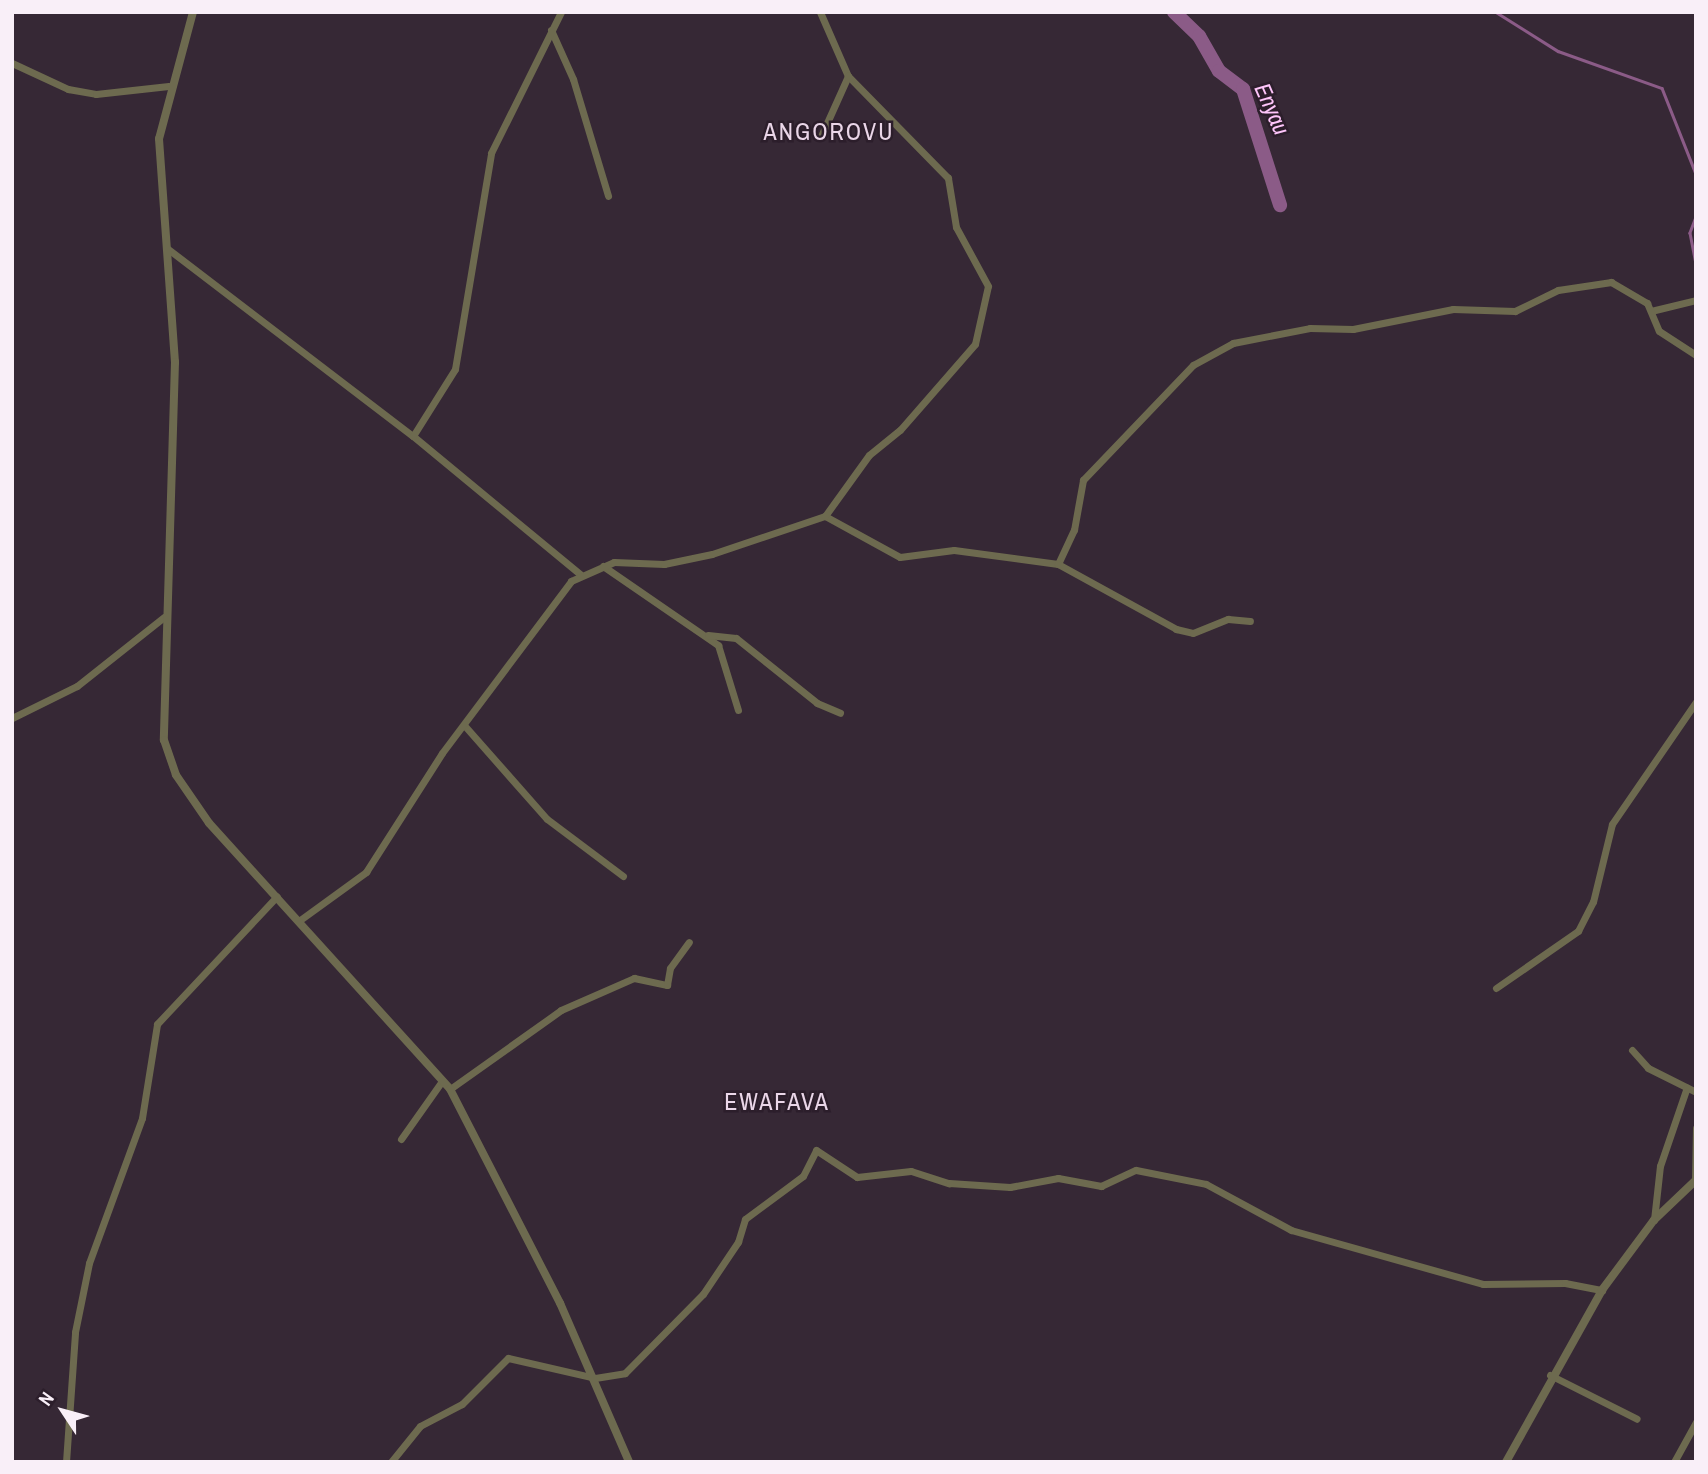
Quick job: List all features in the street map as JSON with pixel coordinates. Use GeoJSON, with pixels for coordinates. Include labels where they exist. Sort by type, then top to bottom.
{"type":"FeatureCollection","features":[{"type":"Feature","properties":{"kind":"street"},"geometry":{"type":"LineString","coordinates":[[193,12],[169,86],[159,139],[175,362],[164,617],[164,740],[176,775],[209,823],[450,1088],[595,1378],[629,1462]]}},
{"type":"Feature","properties":{"kind":"street"},"geometry":{"type":"LineString","coordinates":[[413,436],[455,369],[491,153],[561,12]]}},
{"type":"Feature","properties":{"kind":"street"},"geometry":{"type":"LineString","coordinates":[[300,920],[366,872],[464,725],[580,574],[626,560],[673,563],[825,516],[869,455],[959,368],[980,334],[989,297],[956,227],[948,178],[848,76],[820,12]]}},
{"type":"Feature","properties":{"kind":"street"},"geometry":{"type":"LineString","coordinates":[[551,30],[573,79],[608,196]]}},
{"type":"Feature","properties":{"kind":"street"},"geometry":{"type":"LineString","coordinates":[[12,63],[68,89],[96,94],[169,86]]}},
{"type":"Feature","properties":{"kind":"street"},"geometry":{"type":"LineString","coordinates":[[821,136],[848,76]]}},
{"type":"Feature","properties":{"kind":"street"},"geometry":{"type":"LineString","coordinates":[[168,249],[413,436],[580,574]]}},
{"type":"Feature","properties":{"kind":"street"},"geometry":{"type":"LineString","coordinates":[[1058,565],[1074,530],[1083,480],[1213,351],[1310,328],[1353,330],[1436,311],[1515,311],[1588,283],[1611,282],[1651,311],[1659,331],[1696,355]]}},
{"type":"Feature","properties":{"kind":"street"},"geometry":{"type":"LineString","coordinates":[[1651,311],[1696,300]]}},
{"type":"Feature","properties":{"kind":"street"},"geometry":{"type":"LineString","coordinates":[[825,516],[900,557],[954,550],[1058,565],[1176,629],[1193,633],[1228,619],[1250,621]]}},
{"type":"Feature","properties":{"kind":"street"},"geometry":{"type":"LineString","coordinates":[[603,566],[708,635],[724,652],[738,710]]}},
{"type":"Feature","properties":{"kind":"street"},"geometry":{"type":"LineString","coordinates":[[12,718],[77,686],[164,617]]}},
{"type":"Feature","properties":{"kind":"street"},"geometry":{"type":"LineString","coordinates":[[708,635],[736,638],[817,703],[840,713]]}},
{"type":"Feature","properties":{"kind":"street"},"geometry":{"type":"LineString","coordinates":[[1496,988],[1578,931],[1592,902],[1612,824],[1696,702]]}},
{"type":"Feature","properties":{"kind":"street"},"geometry":{"type":"LineString","coordinates":[[464,725],[547,819],[623,876]]}},
{"type":"Feature","properties":{"kind":"street"},"geometry":{"type":"LineString","coordinates":[[66,1462],[75,1332],[89,1263],[142,1118],[157,1024],[277,896]]}},
{"type":"Feature","properties":{"kind":"street"},"geometry":{"type":"LineString","coordinates":[[450,1088],[561,1010],[589,1003],[623,981],[667,985],[670,968],[689,942]]}},
{"type":"Feature","properties":{"kind":"street"},"geometry":{"type":"LineString","coordinates":[[1632,1049],[1658,1075],[1696,1092]]}},
{"type":"Feature","properties":{"kind":"street"},"geometry":{"type":"LineString","coordinates":[[401,1139],[442,1081]]}},
{"type":"Feature","properties":{"kind":"street"},"geometry":{"type":"LineString","coordinates":[[1654,1220],[1661,1166],[1687,1087]]}},
{"type":"Feature","properties":{"kind":"street"},"geometry":{"type":"LineString","coordinates":[[1506,1462],[1549,1375],[1602,1290],[1654,1220],[1696,1180],[1696,1128]]}},
{"type":"Feature","properties":{"kind":"street"},"geometry":{"type":"LineString","coordinates":[[391,1462],[420,1426],[462,1404],[508,1358],[595,1378],[625,1373],[682,1319],[723,1268],[746,1219],[803,1176],[816,1150],[857,1177],[911,1171],[934,1182],[1004,1187],[1058,1178],[1110,1185],[1136,1170],[1206,1184],[1291,1230],[1483,1284],[1565,1283],[1602,1290]]}},
{"type":"Feature","properties":{"kind":"street"},"geometry":{"type":"LineString","coordinates":[[1549,1375],[1637,1419]]}},
{"type":"Feature","properties":{"kind":"street"},"geometry":{"type":"LineString","coordinates":[[1674,1462],[1696,1422]]}},
{"type":"Feature","properties":{"kind":"waterway","name":"Enyau"},"geometry":{"type":"LineString","coordinates":[[1174,12],[1199,36],[1219,71],[1243,89],[1280,205]]}},
{"type":"Feature","properties":{"kind":"waterway"},"geometry":{"type":"LineString","coordinates":[[1496,12],[1558,51],[1662,88],[1696,174]]}},
{"type":"Feature","properties":{"kind":"waterway"},"geometry":{"type":"LineString","coordinates":[[1696,217],[1690,233],[1696,264]]}},
{"type":"Feature","properties":{"kind":"district","name":"ANGOROVU"},"geometry":{"type":"Point","coordinates":[829,132]}},
{"type":"Feature","properties":{"kind":"district","name":"EWAFAVA"},"geometry":{"type":"Point","coordinates":[777,1102]}}]}
